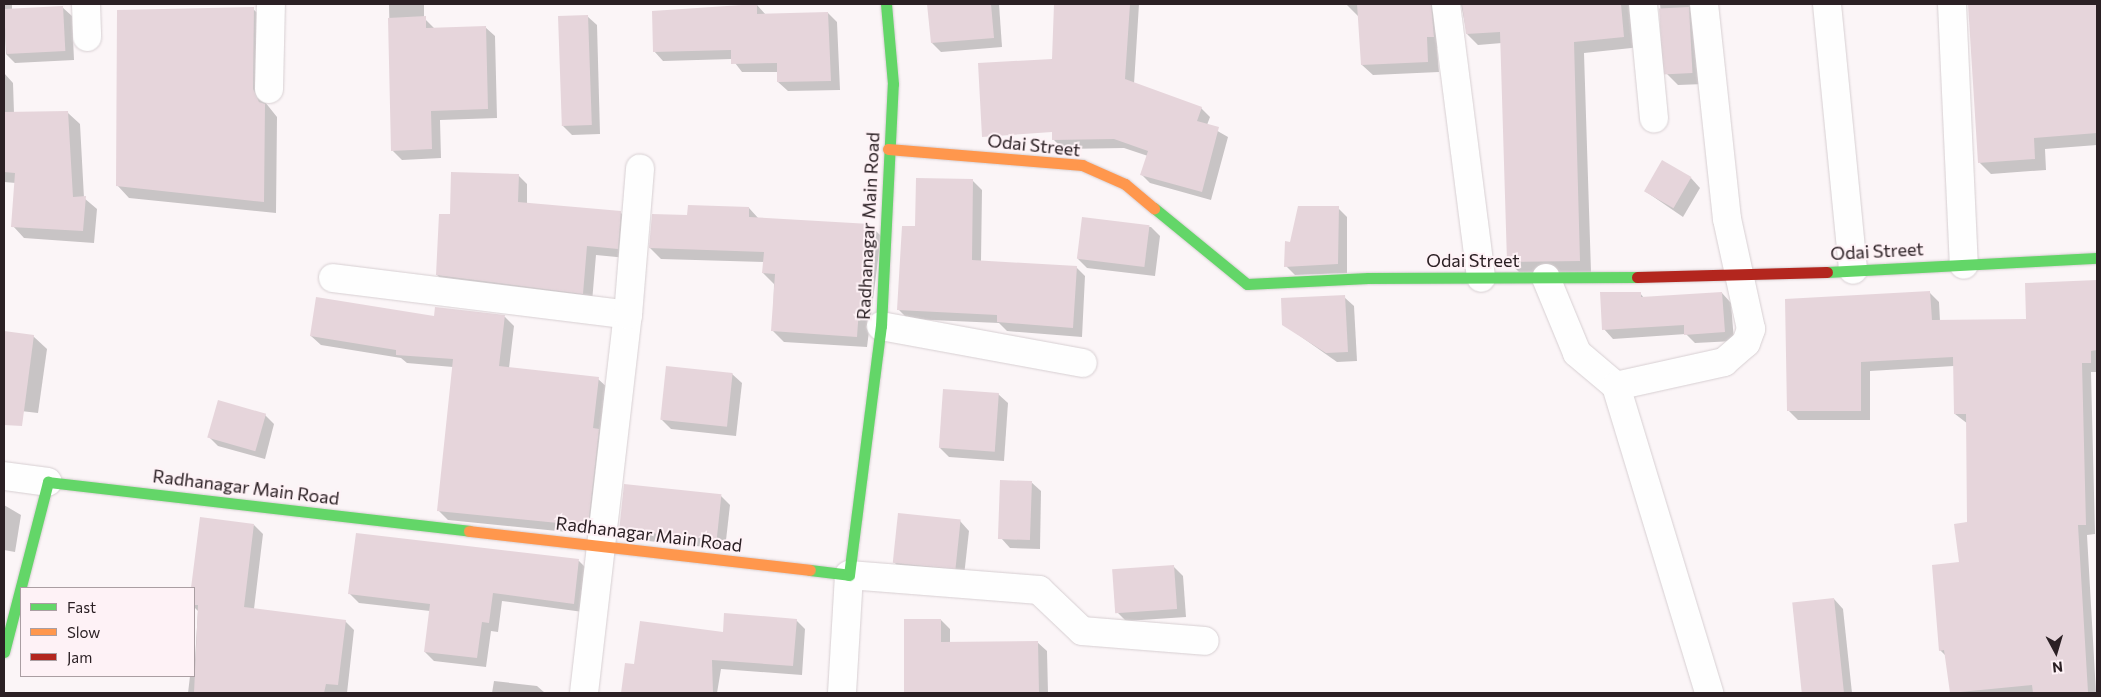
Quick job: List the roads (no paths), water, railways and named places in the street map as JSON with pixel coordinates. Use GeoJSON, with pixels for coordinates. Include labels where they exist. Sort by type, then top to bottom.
{"type":"FeatureCollection","features":[{"type":"Feature","properties":{"kind":"street"},"geometry":{"type":"LineString","coordinates":[[86,4],[88,37]]}},
{"type":"Feature","properties":{"kind":"street"},"geometry":{"type":"LineString","coordinates":[[269,89],[270,4]]}},
{"type":"Feature","properties":{"kind":"street","name":"Radhanagar Main Road"},"geometry":{"type":"LineString","coordinates":[[48,482],[849,575],[881,326],[888,149],[894,84],[886,4]]}},
{"type":"Feature","properties":{"kind":"street"},"geometry":{"type":"LineString","coordinates":[[1446,4],[1481,278]]}},
{"type":"Feature","properties":{"kind":"street"},"geometry":{"type":"LineString","coordinates":[[1644,4],[1654,118]]}},
{"type":"Feature","properties":{"kind":"street"},"geometry":{"type":"LineString","coordinates":[[1616,386],[1734,356],[1751,329],[1727,219],[1704,4]]}},
{"type":"Feature","properties":{"kind":"street"},"geometry":{"type":"LineString","coordinates":[[1827,4],[1853,270]]}},
{"type":"Feature","properties":{"kind":"street"},"geometry":{"type":"LineString","coordinates":[[1952,4],[1964,265]]}},
{"type":"Feature","properties":{"kind":"street","name":"Odai Street"},"geometry":{"type":"LineString","coordinates":[[888,149],[1082,165],[1125,184],[1247,284],[1481,278],[1739,276],[2097,258]]}},
{"type":"Feature","properties":{"kind":"street"},"geometry":{"type":"LineString","coordinates":[[584,693],[628,315],[640,168]]}},
{"type":"Feature","properties":{"kind":"street"},"geometry":{"type":"LineString","coordinates":[[333,278],[628,315]]}},
{"type":"Feature","properties":{"kind":"street"},"geometry":{"type":"LineString","coordinates":[[1546,278],[1577,352],[1616,386],[1709,693]]}},
{"type":"Feature","properties":{"kind":"street"},"geometry":{"type":"LineString","coordinates":[[881,326],[1083,363]]}},
{"type":"Feature","properties":{"kind":"street"},"geometry":{"type":"LineString","coordinates":[[4,476],[48,482],[21,587]]}},
{"type":"Feature","properties":{"kind":"street"},"geometry":{"type":"LineString","coordinates":[[842,693],[849,575],[1039,590],[1082,631],[1205,641]]}},
{"type":"Feature","properties":{"kind":"street"},"geometry":{"type":"LineString","coordinates":[[4,652],[20,590]]}}]}
